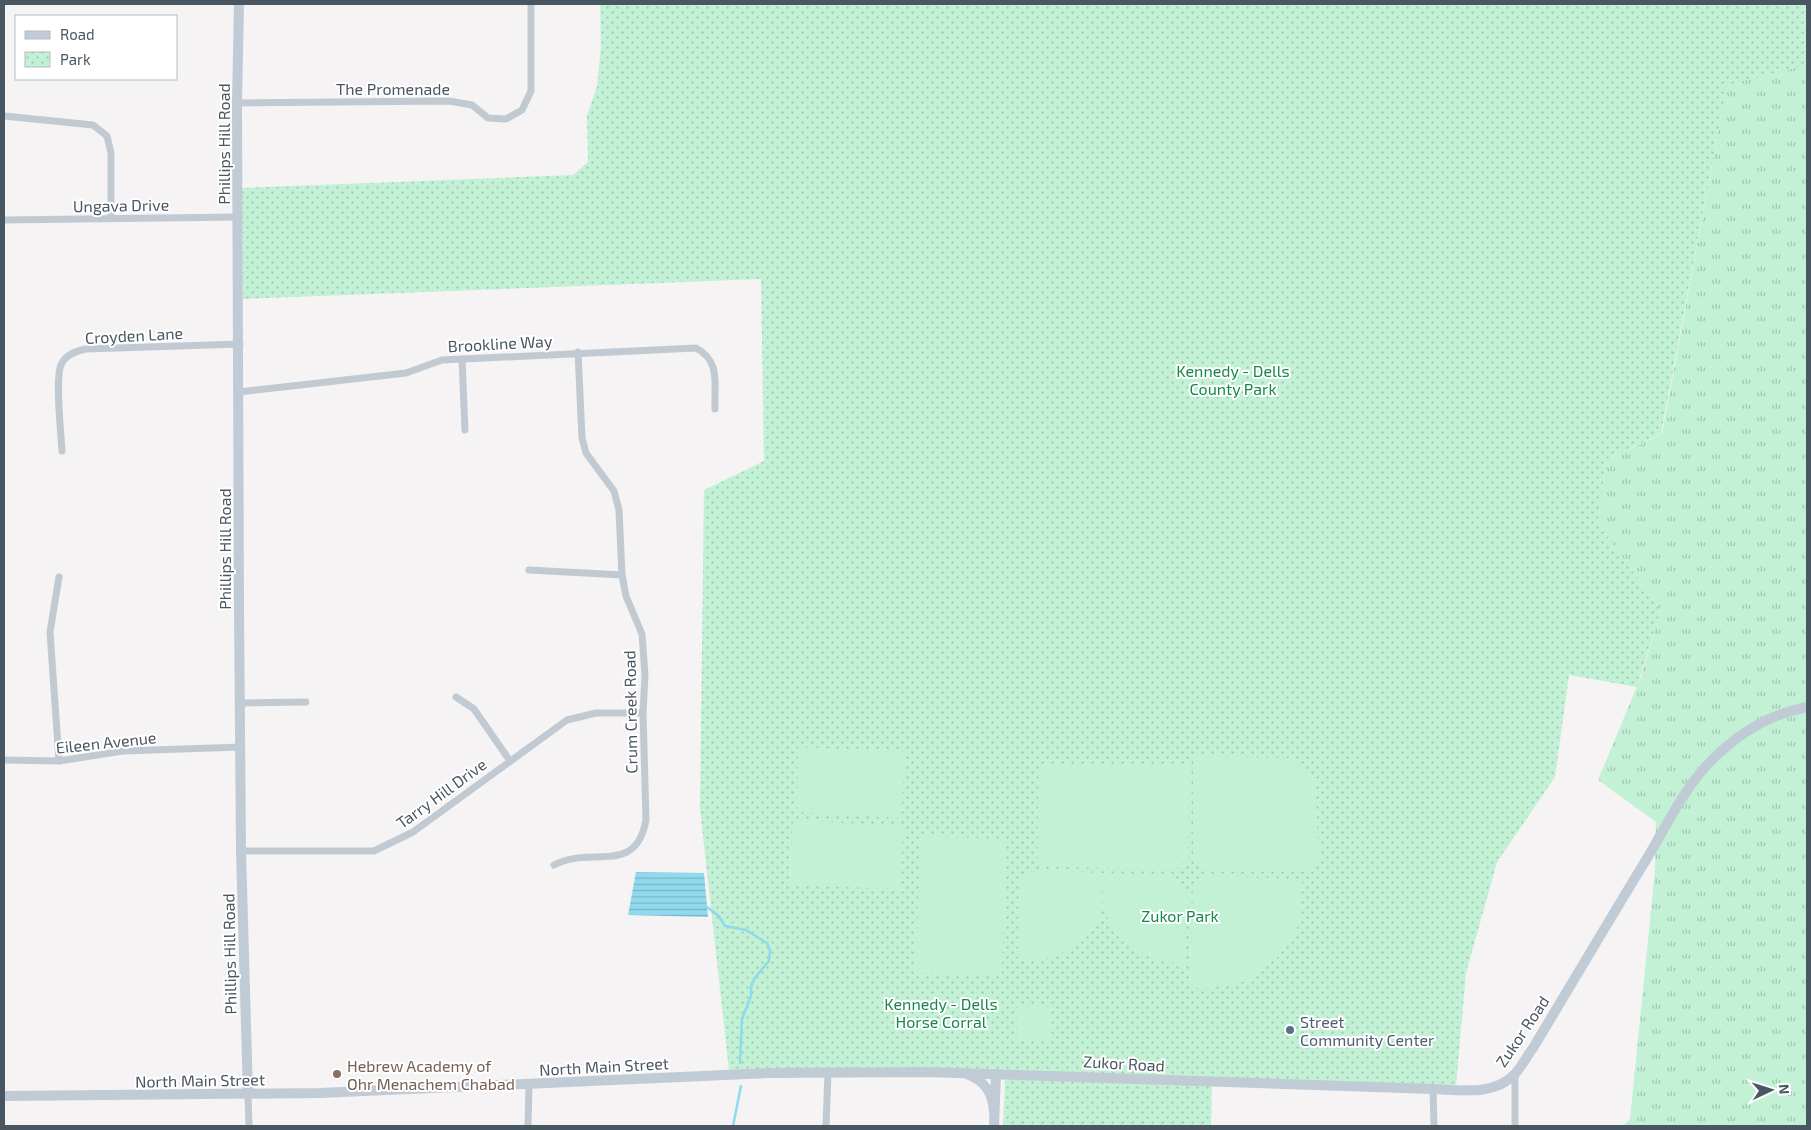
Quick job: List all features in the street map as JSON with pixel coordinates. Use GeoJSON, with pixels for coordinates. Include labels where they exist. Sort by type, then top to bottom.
{"type":"FeatureCollection","features":[{"type":"Feature","properties":{"kind":"street","name":"Phillips Hill Road"},"geometry":{"type":"LineString","coordinates":[[239,4],[237,103],[240,344],[241,850],[248,1094]]}},
{"type":"Feature","properties":{"kind":"street","name":"The Promenade"},"geometry":{"type":"LineString","coordinates":[[237,103],[449,101],[472,105],[488,118],[506,119],[522,110],[531,91],[531,4]]}},
{"type":"Feature","properties":{"kind":"street"},"geometry":{"type":"LineString","coordinates":[[4,116],[93,125],[107,136],[111,153],[111,218]]}},
{"type":"Feature","properties":{"kind":"street","name":"Ungava Drive"},"geometry":{"type":"LineString","coordinates":[[4,220],[239,217]]}},
{"type":"Feature","properties":{"kind":"street","name":"Croyden Lane"},"geometry":{"type":"LineString","coordinates":[[62,451],[60,378],[61,366],[68,356],[86,350],[240,344]]}},
{"type":"Feature","properties":{"kind":"street","name":"Brookline Way"},"geometry":{"type":"LineString","coordinates":[[239,392],[406,373],[442,360],[578,352],[696,348],[708,354],[714,367],[715,409]]}},
{"type":"Feature","properties":{"kind":"street","name":"Crum Creek Road"},"geometry":{"type":"LineString","coordinates":[[554,865],[563,860],[619,856],[630,851],[638,844],[644,833],[646,820],[643,713],[645,675],[642,634],[626,596],[622,575],[618,510],[614,491],[586,453],[582,438],[578,352]]}},
{"type":"Feature","properties":{"kind":"street"},"geometry":{"type":"LineString","coordinates":[[462,359],[464,430]]}},
{"type":"Feature","properties":{"kind":"street"},"geometry":{"type":"LineString","coordinates":[[529,570],[622,575]]}},
{"type":"Feature","properties":{"kind":"street"},"geometry":{"type":"LineString","coordinates":[[59,577],[50,632],[59,761]]}},
{"type":"Feature","properties":{"kind":"street"},"geometry":{"type":"LineString","coordinates":[[456,697],[474,709],[510,761]]}},
{"type":"Feature","properties":{"kind":"street"},"geometry":{"type":"LineString","coordinates":[[240,703],[306,702]]}},
{"type":"Feature","properties":{"kind":"street","name":"Zukor Road"},"geometry":{"type":"LineString","coordinates":[[996,1074],[1434,1089],[1479,1090],[1494,1088],[1515,1074],[1533,1048],[1664,831],[1711,761],[1730,743],[1751,728],[1773,717],[1807,707]]}},
{"type":"Feature","properties":{"kind":"street","name":"Tarry Hill Drive"},"geometry":{"type":"LineString","coordinates":[[241,850],[374,851],[413,832],[567,720],[581,715],[643,713]]}},
{"type":"Feature","properties":{"kind":"street","name":"Eileen Avenue"},"geometry":{"type":"LineString","coordinates":[[4,760],[59,761],[123,751],[241,747]]}},
{"type":"Feature","properties":{"kind":"street"},"geometry":{"type":"LineString","coordinates":[[958,1072],[977,1078],[986,1086],[992,1096],[994,1112]]}},
{"type":"Feature","properties":{"kind":"street","name":"North Main Street"},"geometry":{"type":"LineString","coordinates":[[4,1096],[248,1094],[529,1085],[770,1073],[958,1072],[996,1074]]}},
{"type":"Feature","properties":{"kind":"street"},"geometry":{"type":"LineString","coordinates":[[826,1126],[828,1073]]}},
{"type":"Feature","properties":{"kind":"street"},"geometry":{"type":"LineString","coordinates":[[994,1126],[996,1074]]}},
{"type":"Feature","properties":{"kind":"street"},"geometry":{"type":"LineString","coordinates":[[1514,1126],[1515,1074]]}},
{"type":"Feature","properties":{"kind":"street"},"geometry":{"type":"LineString","coordinates":[[528,1126],[529,1085]]}},
{"type":"Feature","properties":{"kind":"street"},"geometry":{"type":"LineString","coordinates":[[1434,1089],[1434,1126]]}},
{"type":"Feature","properties":{"kind":"street"},"geometry":{"type":"LineString","coordinates":[[248,1094],[249,1126]]}},
{"type":"Feature","properties":{"kind":"green space","name":"Kennedy - Dells County Park"},"geometry":{"type":"Polygon","coordinates":[[[600,4],[1807,4],[1807,65],[1727,85],[1661,434],[1606,460],[1598,524],[1661,610],[1637,687],[1569,675],[1555,777],[1497,862],[1466,973],[1456,1086],[1013,1073],[729,1070],[700,809],[704,490],[764,461],[761,279],[243,299],[242,188],[573,175],[588,162],[587,116],[597,86],[601,45],[600,4]]]}},
{"type":"Feature","properties":{"kind":"green space"},"geometry":{"type":"Polygon","coordinates":[[[1807,65],[1807,1126],[1623,1126],[1630,1119],[1655,871],[1656,822],[1598,780],[1641,677],[1661,610],[1598,524],[1606,460],[1662,434],[1727,84],[1807,65]]]}},
{"type":"Feature","properties":{"kind":"green space"},"geometry":{"type":"Polygon","coordinates":[[[798,747],[905,752],[901,818],[797,812],[798,747]]]}},
{"type":"Feature","properties":{"kind":"green space"},"geometry":{"type":"Polygon","coordinates":[[[1193,756],[1289,758],[1315,782],[1319,859],[1313,872],[1206,872],[1193,859],[1193,756]]]}},
{"type":"Feature","properties":{"kind":"green space"},"geometry":{"type":"Polygon","coordinates":[[[1039,764],[1189,765],[1188,859],[1175,870],[1037,866],[1039,764]]]}},
{"type":"Feature","properties":{"kind":"green space"},"geometry":{"type":"Polygon","coordinates":[[[793,820],[904,826],[899,889],[789,885],[793,820]]]}},
{"type":"Feature","properties":{"kind":"green space"},"geometry":{"type":"Polygon","coordinates":[[[921,836],[1006,839],[1002,974],[915,973],[921,836]]]}},
{"type":"Feature","properties":{"kind":"green space","name":"Zukor Park"},"geometry":{"type":"Polygon","coordinates":[[[1034,870],[1174,876],[1189,892],[1184,965],[1170,963],[1146,955],[1125,942],[1116,933],[1109,921],[1103,902],[1101,912],[1095,924],[1079,944],[1057,955],[1032,960],[1018,960],[1019,883],[1034,870]]]}},
{"type":"Feature","properties":{"kind":"green space"},"geometry":{"type":"Polygon","coordinates":[[[1203,876],[1303,879],[1298,926],[1279,956],[1246,981],[1204,989],[1190,987],[1193,884],[1203,876]]]}},
{"type":"Feature","properties":{"kind":"green space"},"geometry":{"type":"Polygon","coordinates":[[[1017,1007],[1051,1007],[1050,1040],[1017,1039],[1017,1007]]]}},
{"type":"Feature","properties":{"kind":"green space"},"geometry":{"type":"Polygon","coordinates":[[[1005,1078],[1212,1083],[1211,1126],[1003,1126],[1005,1078]]]}},
{"type":"Feature","properties":{"kind":"water"},"geometry":{"type":"Polygon","coordinates":[[[636,872],[704,873],[708,917],[628,915],[636,872]]]}},
{"type":"Feature","properties":{"kind":"waterway"},"geometry":{"type":"LineString","coordinates":[[707,907],[719,916],[725,926],[746,930],[767,943],[770,950],[769,961],[754,979],[751,987],[751,996],[742,1019],[740,1063]]}},
{"type":"Feature","properties":{"kind":"waterway"},"geometry":{"type":"LineString","coordinates":[[733,1126],[741,1086]]}},
{"type":"Feature","properties":{"kind":"place","name":"Street Community Center"},"geometry":{"type":"Point","coordinates":[1290,1030]}},
{"type":"Feature","properties":{"kind":"place","name":"Hebrew Academy of Ohr Menachem Chabad"},"geometry":{"type":"Point","coordinates":[337,1074]}},
{"type":"Feature","properties":{"kind":"park label","name":"Kennedy - Dells Horse Corral"},"geometry":{"type":"Point","coordinates":[941,1012]}}]}
